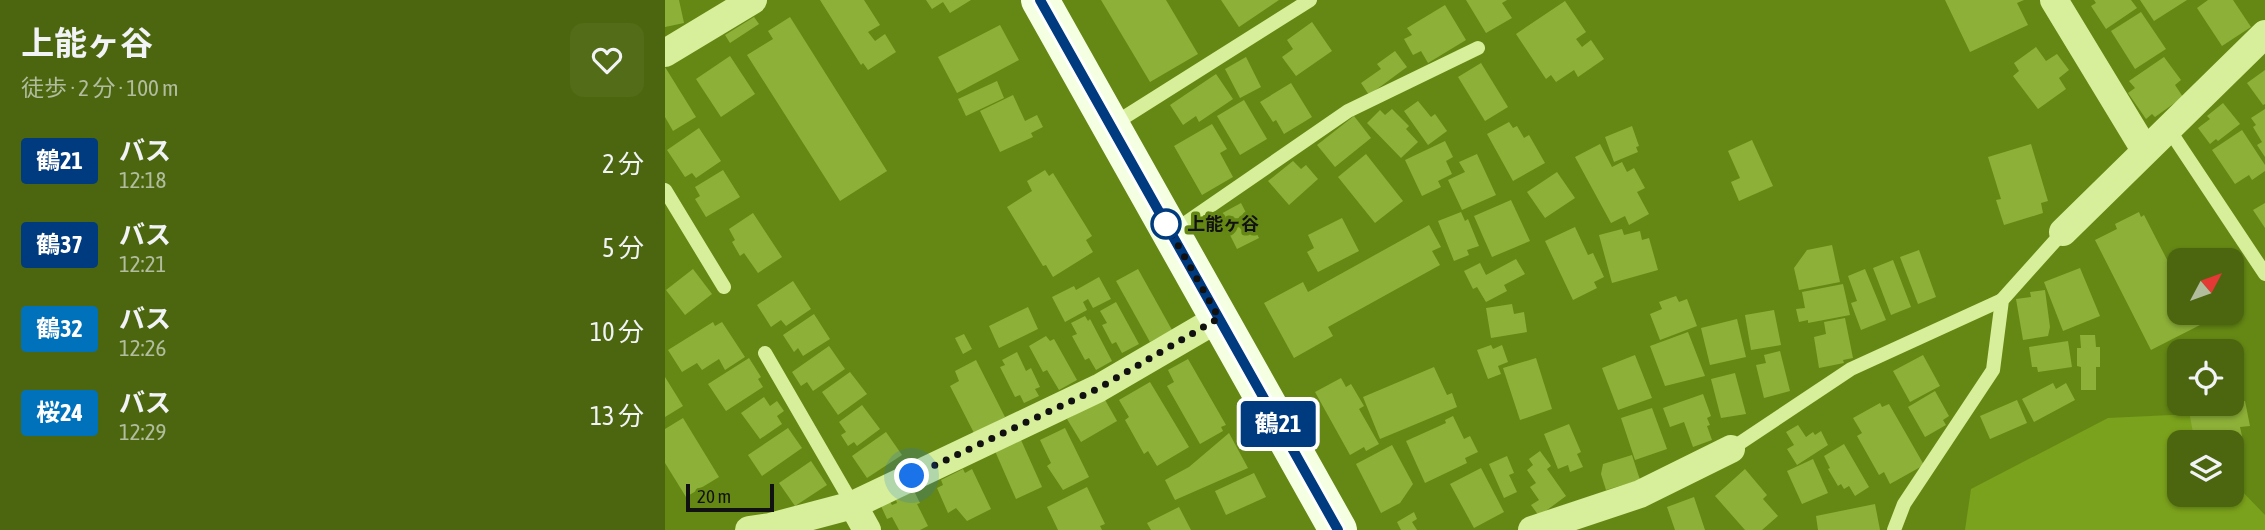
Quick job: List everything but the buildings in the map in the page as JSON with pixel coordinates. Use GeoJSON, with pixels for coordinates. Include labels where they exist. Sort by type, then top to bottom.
{"type":"FeatureCollection","features":[{"type":"Feature","properties":{"kind":"main road"},"geometry":{"type":"LineString","coordinates":[[1039,0],[1338,530]]}},
{"type":"Feature","properties":{"kind":"street"},"geometry":{"type":"LineString","coordinates":[[665,53],[754,0]]}},
{"type":"Feature","properties":{"kind":"street"},"geometry":{"type":"LineString","coordinates":[[2053,0],[2145,150]]}},
{"type":"Feature","properties":{"kind":"street"},"geometry":{"type":"LineString","coordinates":[[2063,232],[2265,34]]}},
{"type":"Feature","properties":{"kind":"street"},"geometry":{"type":"LineString","coordinates":[[749,530],[853,505],[1099,388],[1219,318]]}},
{"type":"Feature","properties":{"kind":"street"},"geometry":{"type":"LineString","coordinates":[[1532,530],[1640,494],[1731,449]]}},
{"type":"Feature","properties":{"kind":"street"},"geometry":{"type":"LineString","coordinates":[[853,505],[867,530]]}},
{"type":"Feature","properties":{"kind":"lane"},"geometry":{"type":"LineString","coordinates":[[1110,126],[1310,0]]}},
{"type":"Feature","properties":{"kind":"lane"},"geometry":{"type":"LineString","coordinates":[[1171,233],[1348,111],[1478,48]]}},
{"type":"Feature","properties":{"kind":"lane"},"geometry":{"type":"LineString","coordinates":[[2168,128],[2265,274]]}},
{"type":"Feature","properties":{"kind":"lane"},"geometry":{"type":"LineString","coordinates":[[665,190],[724,287]]}},
{"type":"Feature","properties":{"kind":"lane"},"geometry":{"type":"LineString","coordinates":[[1731,449],[1851,369],[2002,300],[2063,232]]}},
{"type":"Feature","properties":{"kind":"lane"},"geometry":{"type":"LineString","coordinates":[[1894,530],[1904,505],[1993,370],[2002,300]]}},
{"type":"Feature","properties":{"kind":"lane"},"geometry":{"type":"LineString","coordinates":[[765,353],[853,505]]}},
{"type":"Feature","properties":{"kind":"green space"},"geometry":{"type":"Polygon","coordinates":[[[2195,416],[2209,430],[2167,430],[2167,507],[2244,507],[2244,493],[2265,515],[2265,530],[1965,530],[1971,489],[2108,418],[2195,416]]]}},
{"type":"Feature","properties":{"kind":"bus line","name":"鶴21"},"geometry":{"type":"LineString","coordinates":[[1040,0],[1338,530]]}},
{"type":"Feature","properties":{"kind":"place","name":"上能ヶ谷"},"geometry":{"type":"Point","coordinates":[1166,224]}},
{"type":"Feature","properties":{"kind":"route"},"geometry":{"type":"LineString","coordinates":[[912,476],[1099,388],[1219,318],[1166,224]]}}]}
